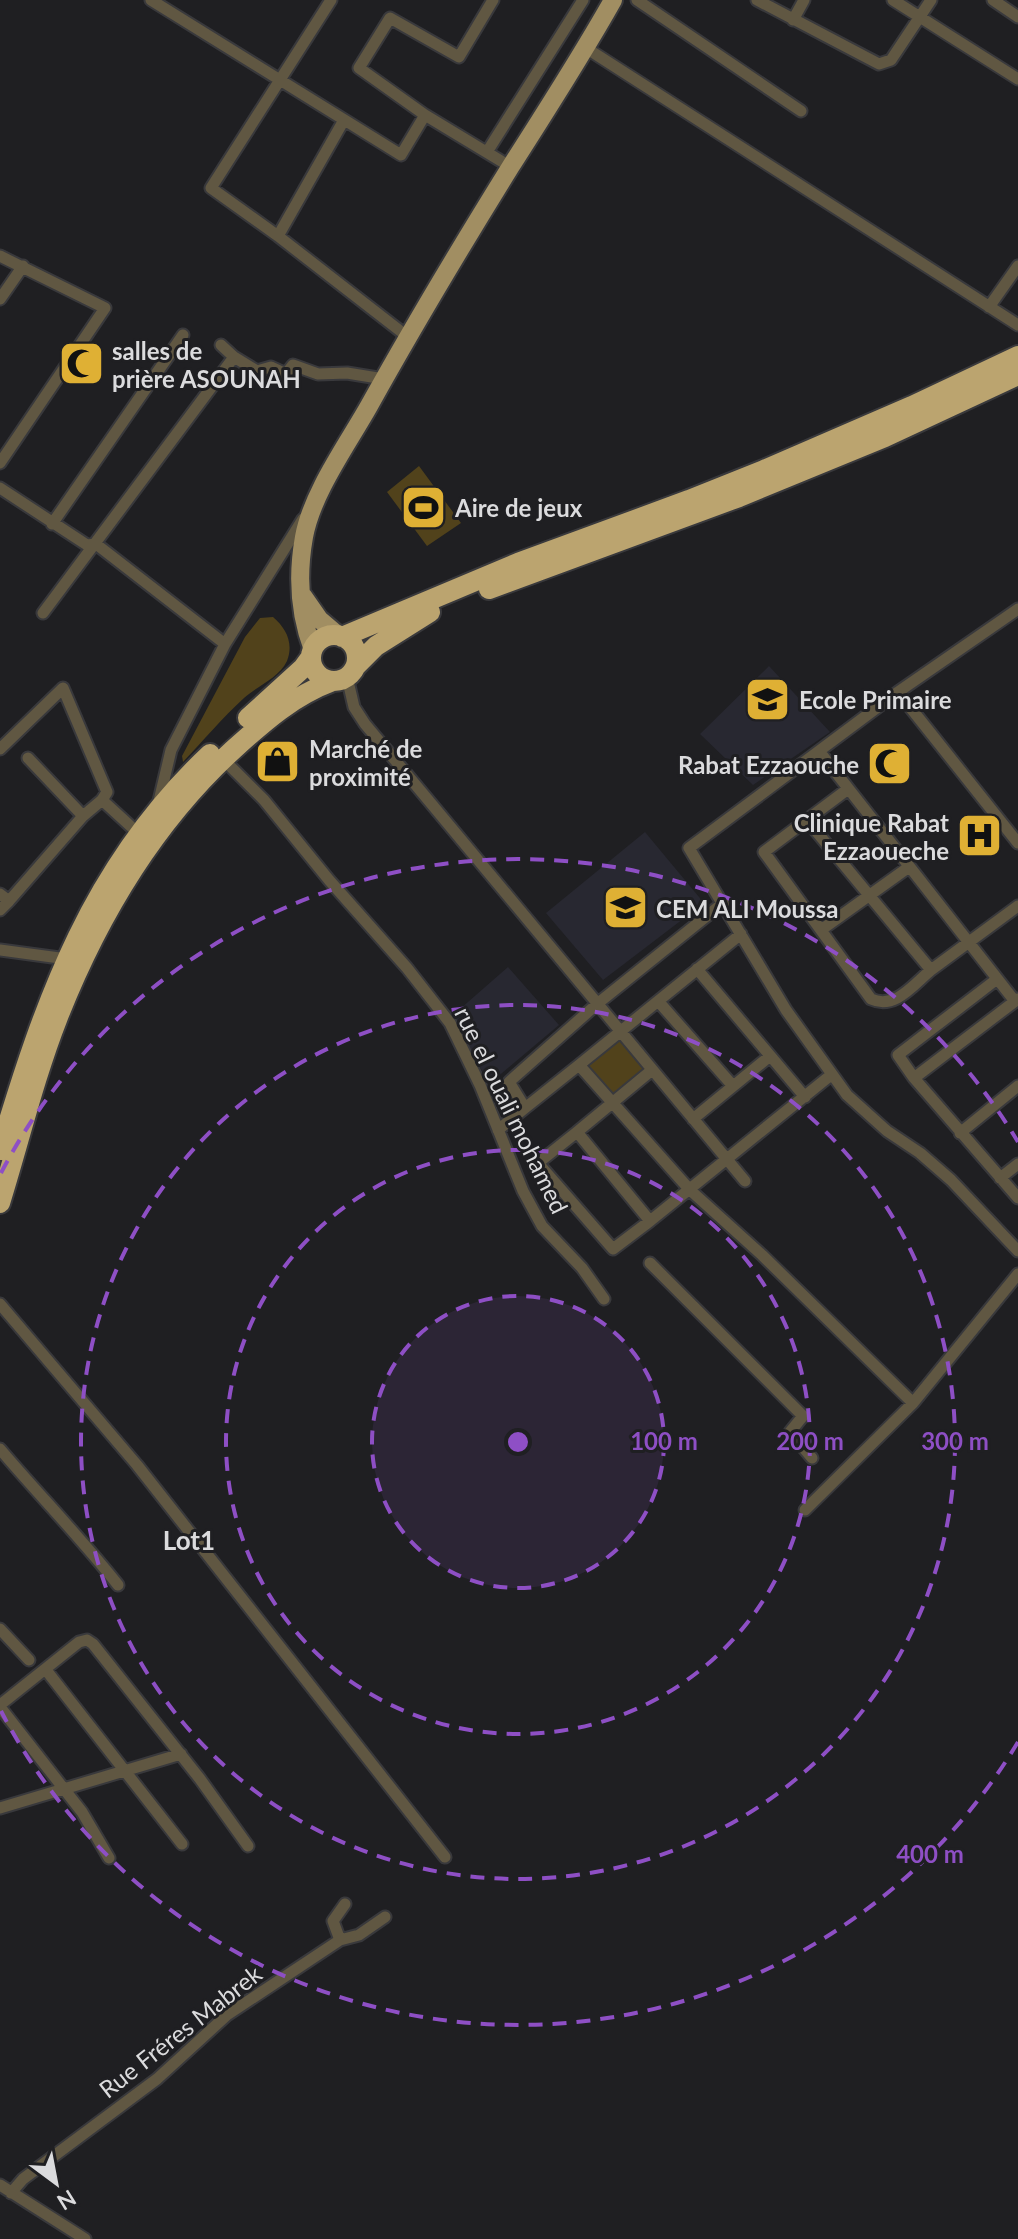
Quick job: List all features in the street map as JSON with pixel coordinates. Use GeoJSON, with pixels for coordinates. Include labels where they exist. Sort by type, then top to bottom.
{"type":"FeatureCollection","features":[{"type":"Feature","properties":{"kind":"highway"},"geometry":{"type":"LineString","coordinates":[[0,1150],[67,959],[104,884],[138,833],[182,781],[303,668],[322,639],[341,636],[518,563],[764,470],[1018,356]]}},
{"type":"Feature","properties":{"kind":"highway"},"geometry":{"type":"LineString","coordinates":[[0,1203],[52,1034],[81,963],[117,894],[149,842],[193,790],[275,712],[297,697],[345,675],[376,646],[434,610],[739,497],[885,437],[1018,375]]}},
{"type":"Feature","properties":{"kind":"highway"},"geometry":{"type":"LineString","coordinates":[[341,636],[353,645],[357,659],[345,675]]}},
{"type":"Feature","properties":{"kind":"highway"},"geometry":{"type":"LineString","coordinates":[[312,653],[315,670],[320,676],[345,675]]}},
{"type":"Feature","properties":{"kind":"main road"},"geometry":{"type":"LineString","coordinates":[[312,653],[303,623],[299,591],[304,536],[317,499],[408,337],[613,0]]}},
{"type":"Feature","properties":{"kind":"main road"},"geometry":{"type":"LineString","coordinates":[[299,591],[312,611],[341,636]]}},
{"type":"Feature","properties":{"kind":"street"},"geometry":{"type":"LineString","coordinates":[[151,0],[401,155],[425,115]]}},
{"type":"Feature","properties":{"kind":"street"},"geometry":{"type":"LineString","coordinates":[[331,0],[211,188],[408,337]]}},
{"type":"Feature","properties":{"kind":"street"},"geometry":{"type":"LineString","coordinates":[[493,0],[459,57],[390,18],[359,68],[425,115],[511,167]]}},
{"type":"Feature","properties":{"kind":"street"},"geometry":{"type":"LineString","coordinates":[[487,152],[583,0]]}},
{"type":"Feature","properties":{"kind":"street"},"geometry":{"type":"LineString","coordinates":[[637,0],[801,111]]}},
{"type":"Feature","properties":{"kind":"street"},"geometry":{"type":"LineString","coordinates":[[757,0],[879,64],[891,60],[931,0]]}},
{"type":"Feature","properties":{"kind":"street"},"geometry":{"type":"LineString","coordinates":[[793,20],[804,0]]}},
{"type":"Feature","properties":{"kind":"street"},"geometry":{"type":"LineString","coordinates":[[893,0],[1018,79]]}},
{"type":"Feature","properties":{"kind":"street"},"geometry":{"type":"LineString","coordinates":[[993,0],[1018,17]]}},
{"type":"Feature","properties":{"kind":"street"},"geometry":{"type":"LineString","coordinates":[[586,48],[1018,325]]}},
{"type":"Feature","properties":{"kind":"street"},"geometry":{"type":"LineString","coordinates":[[278,236],[344,120]]}},
{"type":"Feature","properties":{"kind":"street"},"geometry":{"type":"LineString","coordinates":[[0,256],[105,308],[0,463]]}},
{"type":"Feature","properties":{"kind":"street"},"geometry":{"type":"LineString","coordinates":[[0,299],[23,266]]}},
{"type":"Feature","properties":{"kind":"street"},"geometry":{"type":"LineString","coordinates":[[989,307],[1018,266]]}},
{"type":"Feature","properties":{"kind":"street"},"geometry":{"type":"LineString","coordinates":[[52,524],[183,335]]}},
{"type":"Feature","properties":{"kind":"street"},"geometry":{"type":"LineString","coordinates":[[221,345],[257,371],[271,367],[286,374],[293,365],[318,374],[347,373],[384,379]]}},
{"type":"Feature","properties":{"kind":"street"},"geometry":{"type":"LineString","coordinates":[[43,613],[234,357]]}},
{"type":"Feature","properties":{"kind":"street"},"geometry":{"type":"LineString","coordinates":[[0,488],[87,545],[96,544],[225,644]]}},
{"type":"Feature","properties":{"kind":"street"},"geometry":{"type":"LineString","coordinates":[[157,810],[171,750],[225,644],[317,499]]}},
{"type":"Feature","properties":{"kind":"street"},"geometry":{"type":"LineString","coordinates":[[1018,609],[898,692],[689,848],[801,1033],[831,1075],[887,1131],[920,1153],[951,1180],[1018,1251]]}},
{"type":"Feature","properties":{"kind":"street"},"geometry":{"type":"LineString","coordinates":[[345,675],[354,707],[365,724],[745,1181]]}},
{"type":"Feature","properties":{"kind":"street"},"geometry":{"type":"LineString","coordinates":[[0,749],[63,688],[107,792],[3,901]]}},
{"type":"Feature","properties":{"kind":"street"},"geometry":{"type":"LineString","coordinates":[[898,692],[1018,843]]}},
{"type":"Feature","properties":{"kind":"street"},"geometry":{"type":"LineString","coordinates":[[819,751],[1016,1000],[914,1078]]}},
{"type":"Feature","properties":{"kind":"street"},"geometry":{"type":"LineString","coordinates":[[28,758],[83,816]]}},
{"type":"Feature","properties":{"kind":"street","name":"rue el ouali mohamed"},"geometry":{"type":"LineString","coordinates":[[223,759],[264,800],[450,1023],[480,1085],[518,1180],[542,1226],[582,1268],[604,1299]]}},
{"type":"Feature","properties":{"kind":"street"},"geometry":{"type":"LineString","coordinates":[[848,789],[764,852],[871,999],[881,1004],[893,1002],[1018,906]]}},
{"type":"Feature","properties":{"kind":"street"},"geometry":{"type":"LineString","coordinates":[[102,800],[138,833]]}},
{"type":"Feature","properties":{"kind":"street"},"geometry":{"type":"LineString","coordinates":[[806,819],[931,970]]}},
{"type":"Feature","properties":{"kind":"street"},"geometry":{"type":"LineString","coordinates":[[821,930],[909,867]]}},
{"type":"Feature","properties":{"kind":"street"},"geometry":{"type":"LineString","coordinates":[[525,1108],[509,1082],[597,1004],[723,903]]}},
{"type":"Feature","properties":{"kind":"street"},"geometry":{"type":"LineString","coordinates":[[498,1130],[741,934]]}},
{"type":"Feature","properties":{"kind":"street"},"geometry":{"type":"LineString","coordinates":[[0,950],[67,959]]}},
{"type":"Feature","properties":{"kind":"street"},"geometry":{"type":"LineString","coordinates":[[697,969],[805,1097]]}},
{"type":"Feature","properties":{"kind":"street"},"geometry":{"type":"LineString","coordinates":[[997,979],[898,1055],[960,1133],[1018,1198]]}},
{"type":"Feature","properties":{"kind":"street"},"geometry":{"type":"LineString","coordinates":[[658,1001],[733,1086]]}},
{"type":"Feature","properties":{"kind":"street"},"geometry":{"type":"LineString","coordinates":[[693,1119],[770,1056]]}},
{"type":"Feature","properties":{"kind":"street"},"geometry":{"type":"LineString","coordinates":[[579,1065],[690,1190],[762,1255],[913,1403]]}},
{"type":"Feature","properties":{"kind":"street"},"geometry":{"type":"LineString","coordinates":[[518,1180],[652,1070]]}},
{"type":"Feature","properties":{"kind":"street"},"geometry":{"type":"LineString","coordinates":[[538,1163],[613,1249],[728,1161],[831,1075]]}},
{"type":"Feature","properties":{"kind":"street"},"geometry":{"type":"LineString","coordinates":[[960,1133],[1018,1086]]}},
{"type":"Feature","properties":{"kind":"street"},"geometry":{"type":"LineString","coordinates":[[577,1132],[650,1221]]}},
{"type":"Feature","properties":{"kind":"street"},"geometry":{"type":"LineString","coordinates":[[1000,1178],[1018,1164]]}},
{"type":"Feature","properties":{"kind":"street"},"geometry":{"type":"LineString","coordinates":[[650,1263],[803,1416],[790,1432],[812,1458]]}},
{"type":"Feature","properties":{"kind":"street"},"geometry":{"type":"LineString","coordinates":[[805,1510],[913,1403],[1018,1274]]}},
{"type":"Feature","properties":{"kind":"street"},"geometry":{"type":"LineString","coordinates":[[0,1304],[137,1465],[445,1857]]}},
{"type":"Feature","properties":{"kind":"street"},"geometry":{"type":"LineString","coordinates":[[0,1449],[49,1507],[87,1544],[118,1585]]}},
{"type":"Feature","properties":{"kind":"street"},"geometry":{"type":"LineString","coordinates":[[0,1629],[29,1660]]}},
{"type":"Feature","properties":{"kind":"street"},"geometry":{"type":"LineString","coordinates":[[109,1858],[82,1812],[2,1701],[79,1642],[87,1640],[181,1754],[248,1846]]}},
{"type":"Feature","properties":{"kind":"street"},"geometry":{"type":"LineString","coordinates":[[46,1670],[182,1844]]}},
{"type":"Feature","properties":{"kind":"street"},"geometry":{"type":"LineString","coordinates":[[0,1808],[181,1754]]}},
{"type":"Feature","properties":{"kind":"street"},"geometry":{"type":"LineString","coordinates":[[340,1940],[333,1921],[345,1904]]}},
{"type":"Feature","properties":{"kind":"street","name":"Rue Fréres Mabrek"},"geometry":{"type":"LineString","coordinates":[[11,2193],[23,2179],[157,2079],[227,2015],[340,1940],[359,1935],[385,1917]]}},
{"type":"Feature","properties":{"kind":"street"},"geometry":{"type":"LineString","coordinates":[[0,2185],[85,2239]]}},
{"type":"Feature","properties":{"kind":"shaded area","name":"Aire de jeux"},"geometry":{"type":"Polygon","coordinates":[[[419,466],[461,523],[427,546],[387,492],[419,466]]]}},
{"type":"Feature","properties":{"kind":"shaded area"},"geometry":{"type":"Polygon","coordinates":[[[273,617],[282,626],[289,642],[287,661],[273,677],[236,706],[183,762],[182,756],[245,637],[260,618],[273,617]]]}},
{"type":"Feature","properties":{"kind":"shaded area","name":"Ecole Primaire"},"geometry":{"type":"Polygon","coordinates":[[[769,666],[830,732],[753,785],[700,734],[769,666]]]}},
{"type":"Feature","properties":{"kind":"shaded area","name":"CEM ALI Moussa"},"geometry":{"type":"Polygon","coordinates":[[[645,832],[704,903],[603,980],[546,913],[645,832]]]}},
{"type":"Feature","properties":{"kind":"shaded area"},"geometry":{"type":"Polygon","coordinates":[[[508,967],[559,1025],[489,1084],[452,1016],[508,967]]]}},
{"type":"Feature","properties":{"kind":"shaded area"},"geometry":{"type":"Polygon","coordinates":[[[620,1036],[648,1070],[614,1098],[584,1066],[620,1036]]]}},
{"type":"Feature","properties":{"kind":"place","name":"salles de prière ASOUNAH"},"geometry":{"type":"Point","coordinates":[81,364]}},
{"type":"Feature","properties":{"kind":"place","name":"Aire de jeux"},"geometry":{"type":"Point","coordinates":[424,507]}},
{"type":"Feature","properties":{"kind":"place","name":"Ecole Primaire"},"geometry":{"type":"Point","coordinates":[768,699]}},
{"type":"Feature","properties":{"kind":"place","name":"Marché de proximité"},"geometry":{"type":"Point","coordinates":[278,762]}},
{"type":"Feature","properties":{"kind":"place","name":"Rabat Ezzaouche"},"geometry":{"type":"Point","coordinates":[890,764]}},
{"type":"Feature","properties":{"kind":"place","name":"Clinique Rabat Ezzaoueche"},"geometry":{"type":"Point","coordinates":[980,836]}},
{"type":"Feature","properties":{"kind":"place","name":"CEM ALI Moussa"},"geometry":{"type":"Point","coordinates":[625,908]}},
{"type":"Feature","properties":{"kind":"district","name":"Lot1"},"geometry":{"type":"Point","coordinates":[189,1540]}}]}
